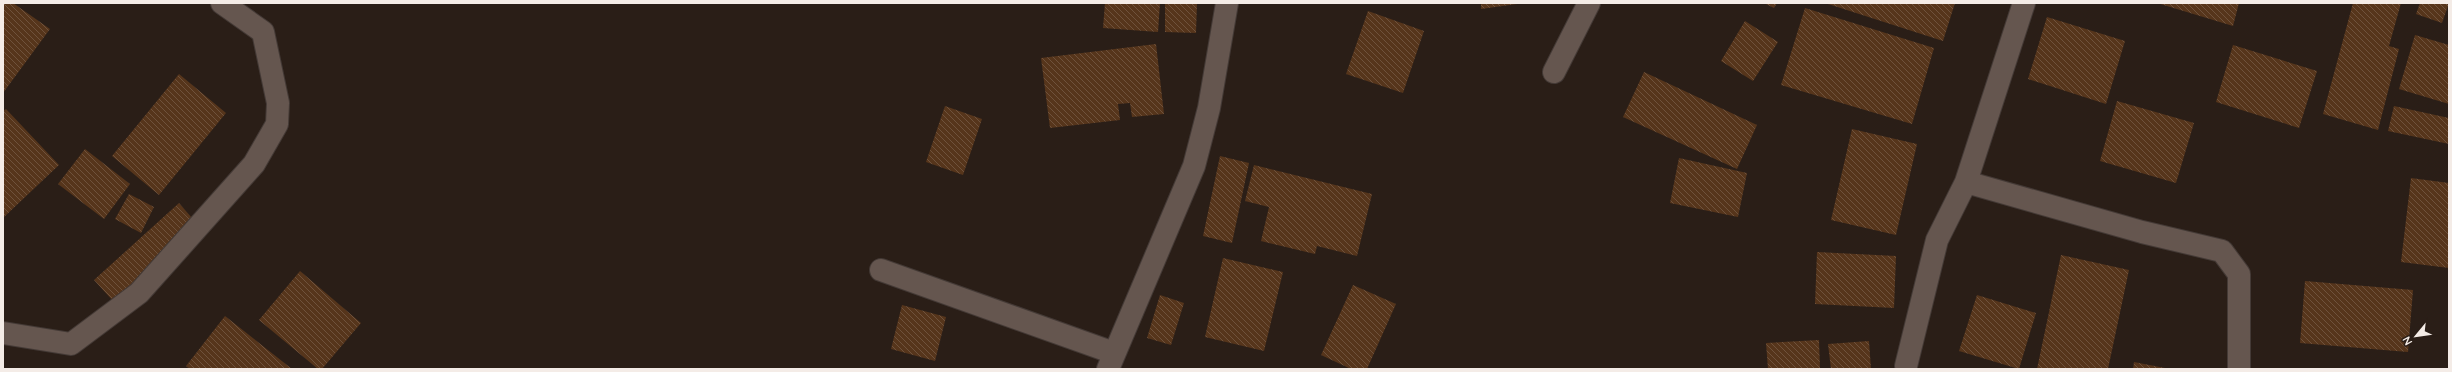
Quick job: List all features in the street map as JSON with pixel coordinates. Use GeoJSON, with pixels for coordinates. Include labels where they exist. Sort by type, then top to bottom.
{"type":"FeatureCollection","features":[{"type":"Feature","properties":{"kind":"street"},"geometry":{"type":"LineString","coordinates":[[3,333],[71,344],[139,293],[254,164],[277,124],[278,103],[263,32],[222,3]]}},
{"type":"Feature","properties":{"kind":"street"},"geometry":{"type":"LineString","coordinates":[[881,270],[1111,361],[1194,166],[1209,108],[1227,3]]}},
{"type":"Feature","properties":{"kind":"street"},"geometry":{"type":"LineString","coordinates":[[1554,72],[1590,3]]}},
{"type":"Feature","properties":{"kind":"street"},"geometry":{"type":"LineString","coordinates":[[1906,366],[1937,240],[1966,182],[2024,3]]}},
{"type":"Feature","properties":{"kind":"street"},"geometry":{"type":"LineString","coordinates":[[1966,182],[2142,232],[2222,251],[2239,274],[2239,369]]}},
{"type":"Feature","properties":{"kind":"building"},"geometry":{"type":"Polygon","coordinates":[[[3,3],[13,3],[50,29],[3,93],[3,3]]]}},
{"type":"Feature","properties":{"kind":"building"},"geometry":{"type":"Polygon","coordinates":[[[1105,3],[1160,3],[1158,32],[1103,28],[1105,3]]]}},
{"type":"Feature","properties":{"kind":"building"},"geometry":{"type":"Polygon","coordinates":[[[1165,3],[1197,3],[1196,33],[1165,32],[1165,3]]]}},
{"type":"Feature","properties":{"kind":"building"},"geometry":{"type":"Polygon","coordinates":[[[1481,3],[1517,3],[1517,4],[1481,9],[1481,3]]]}},
{"type":"Feature","properties":{"kind":"building"},"geometry":{"type":"Polygon","coordinates":[[[1764,3],[1777,3],[1774,8],[1764,3]]]}},
{"type":"Feature","properties":{"kind":"building"},"geometry":{"type":"Polygon","coordinates":[[[1825,3],[1955,3],[1943,41],[1825,3]]]}},
{"type":"Feature","properties":{"kind":"building"},"geometry":{"type":"Polygon","coordinates":[[[2157,3],[2239,3],[2233,26],[2157,3]]]}},
{"type":"Feature","properties":{"kind":"building"},"geometry":{"type":"Polygon","coordinates":[[[2353,3],[2401,3],[2389,46],[2399,49],[2378,130],[2323,114],[2353,3]]]}},
{"type":"Feature","properties":{"kind":"building"},"geometry":{"type":"Polygon","coordinates":[[[2420,3],[2449,3],[2442,23],[2416,14],[2420,3]]]}},
{"type":"Feature","properties":{"kind":"building"},"geometry":{"type":"Polygon","coordinates":[[[1805,8],[1934,48],[1912,124],[1781,85],[1805,8]]]}},
{"type":"Feature","properties":{"kind":"building"},"geometry":{"type":"Polygon","coordinates":[[[1368,11],[1424,31],[1403,93],[1346,74],[1368,11]]]}},
{"type":"Feature","properties":{"kind":"building"},"geometry":{"type":"Polygon","coordinates":[[[2047,17],[2125,41],[2106,104],[2028,79],[2047,17]]]}},
{"type":"Feature","properties":{"kind":"building"},"geometry":{"type":"Polygon","coordinates":[[[1745,21],[1778,42],[1753,81],[1721,61],[1745,21]]]}},
{"type":"Feature","properties":{"kind":"building"},"geometry":{"type":"Polygon","coordinates":[[[2415,35],[2449,45],[2449,104],[2399,89],[2415,35]]]}},
{"type":"Feature","properties":{"kind":"building"},"geometry":{"type":"Polygon","coordinates":[[[1156,44],[1164,114],[1132,117],[1130,103],[1118,104],[1120,120],[1050,128],[1041,58],[1156,44]]]}},
{"type":"Feature","properties":{"kind":"building"},"geometry":{"type":"Polygon","coordinates":[[[2233,45],[2317,71],[2299,128],[2216,102],[2233,45]]]}},
{"type":"Feature","properties":{"kind":"building"},"geometry":{"type":"Polygon","coordinates":[[[1644,72],[1757,125],[1737,169],[1623,117],[1644,72]]]}},
{"type":"Feature","properties":{"kind":"building"},"geometry":{"type":"Polygon","coordinates":[[[179,74],[226,113],[159,195],[112,156],[179,74]]]}},
{"type":"Feature","properties":{"kind":"building"},"geometry":{"type":"Polygon","coordinates":[[[2117,101],[2194,123],[2176,183],[2100,161],[2117,101]]]}},
{"type":"Feature","properties":{"kind":"building"},"geometry":{"type":"Polygon","coordinates":[[[945,106],[982,119],[963,175],[926,162],[945,106]]]}},
{"type":"Feature","properties":{"kind":"building"},"geometry":{"type":"Polygon","coordinates":[[[2394,106],[2449,118],[2449,144],[2388,131],[2394,106]]]}},
{"type":"Feature","properties":{"kind":"building"},"geometry":{"type":"Polygon","coordinates":[[[6,109],[59,165],[3,218],[3,111],[6,109]]]}},
{"type":"Feature","properties":{"kind":"building"},"geometry":{"type":"Polygon","coordinates":[[[1852,129],[1917,144],[1896,235],[1831,220],[1852,129]]]}},
{"type":"Feature","properties":{"kind":"building"},"geometry":{"type":"Polygon","coordinates":[[[85,149],[130,184],[104,219],[58,184],[85,149]]]}},
{"type":"Feature","properties":{"kind":"building"},"geometry":{"type":"Polygon","coordinates":[[[1220,156],[1249,163],[1232,243],[1203,236],[1220,156]]]}},
{"type":"Feature","properties":{"kind":"building"},"geometry":{"type":"Polygon","coordinates":[[[1679,158],[1747,173],[1738,217],[1670,203],[1679,158]]]}},
{"type":"Feature","properties":{"kind":"building"},"geometry":{"type":"Polygon","coordinates":[[[1254,165],[1372,194],[1357,256],[1317,246],[1315,254],[1261,241],[1269,207],[1245,201],[1254,165]]]}},
{"type":"Feature","properties":{"kind":"building"},"geometry":{"type":"Polygon","coordinates":[[[2411,178],[2449,183],[2449,268],[2401,262],[2411,178]]]}},
{"type":"Feature","properties":{"kind":"building"},"geometry":{"type":"Polygon","coordinates":[[[129,194],[154,207],[141,233],[115,219],[129,194]]]}},
{"type":"Feature","properties":{"kind":"building"},"geometry":{"type":"Polygon","coordinates":[[[179,203],[198,225],[113,301],[94,280],[179,203]]]}},
{"type":"Feature","properties":{"kind":"building"},"geometry":{"type":"Polygon","coordinates":[[[1817,252],[1896,256],[1894,308],[1815,304],[1817,252]]]}},
{"type":"Feature","properties":{"kind":"building"},"geometry":{"type":"Polygon","coordinates":[[[2061,255],[2129,270],[2108,369],[2037,369],[2061,255]]]}},
{"type":"Feature","properties":{"kind":"building"},"geometry":{"type":"Polygon","coordinates":[[[1223,258],[1283,272],[1264,351],[1205,337],[1223,258]]]}},
{"type":"Feature","properties":{"kind":"building"},"geometry":{"type":"Polygon","coordinates":[[[300,271],[361,323],[322,369],[318,369],[259,320],[300,271]]]}},
{"type":"Feature","properties":{"kind":"building"},"geometry":{"type":"Polygon","coordinates":[[[2305,281],[2413,290],[2408,352],[2300,343],[2305,281]]]}},
{"type":"Feature","properties":{"kind":"building"},"geometry":{"type":"Polygon","coordinates":[[[1353,285],[1396,304],[1367,369],[1351,369],[1321,355],[1353,285]]]}},
{"type":"Feature","properties":{"kind":"building"},"geometry":{"type":"Polygon","coordinates":[[[1160,295],[1184,303],[1171,345],[1147,338],[1160,295]]]}},
{"type":"Feature","properties":{"kind":"building"},"geometry":{"type":"Polygon","coordinates":[[[1977,295],[2036,313],[2019,369],[1959,351],[1977,295]]]}},
{"type":"Feature","properties":{"kind":"building"},"geometry":{"type":"Polygon","coordinates":[[[902,305],[946,317],[935,361],[891,349],[902,305]]]}},
{"type":"Feature","properties":{"kind":"building"},"geometry":{"type":"Polygon","coordinates":[[[225,316],[292,369],[190,369],[186,366],[225,316]]]}},
{"type":"Feature","properties":{"kind":"building"},"geometry":{"type":"Polygon","coordinates":[[[1819,340],[1820,369],[1768,369],[1766,343],[1819,340]]]}},
{"type":"Feature","properties":{"kind":"building"},"geometry":{"type":"Polygon","coordinates":[[[1869,341],[1871,369],[1831,369],[1828,344],[1869,341]]]}},
{"type":"Feature","properties":{"kind":"building"},"geometry":{"type":"Polygon","coordinates":[[[2134,362],[2165,368],[2165,369],[2133,369],[2134,362]]]}}]}
